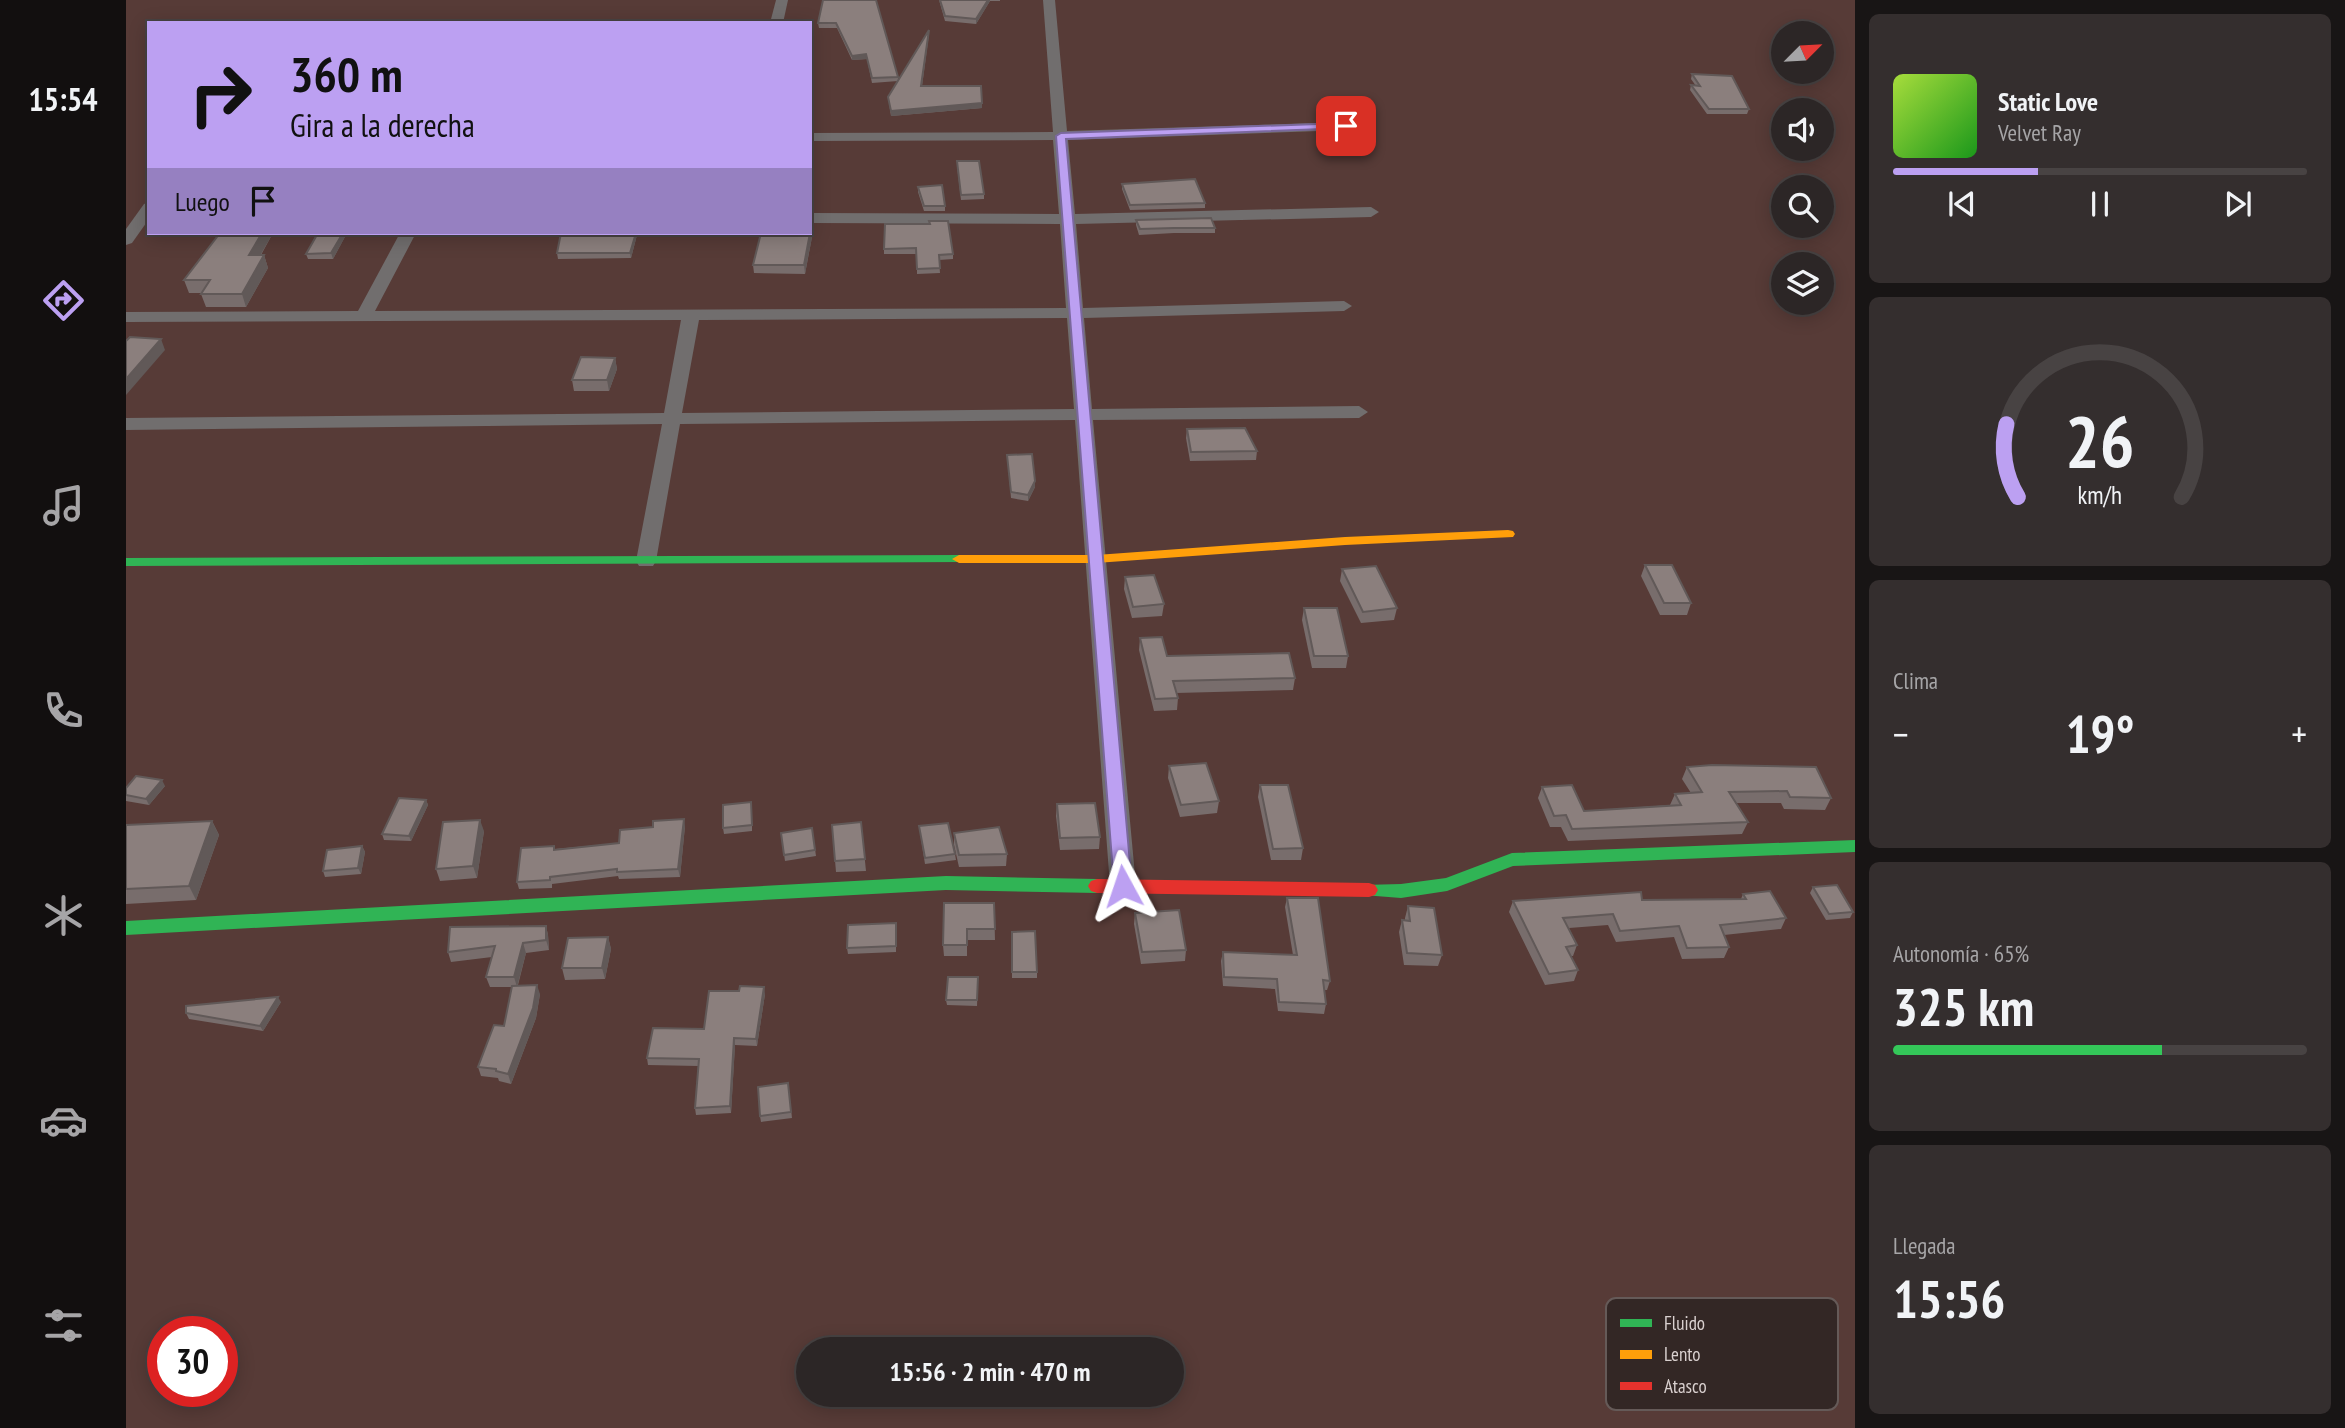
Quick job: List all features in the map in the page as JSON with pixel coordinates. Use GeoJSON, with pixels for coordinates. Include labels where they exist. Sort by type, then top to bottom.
{"type":"FeatureCollection","features":[{"type":"Feature","properties":{"kind":"street"},"geometry":{"type":"LineString","coordinates":[[777,21],[782,0]]}},
{"type":"Feature","properties":{"kind":"street"},"geometry":{"type":"LineString","coordinates":[[1049,0],[1123,886]]}},
{"type":"Feature","properties":{"kind":"street"},"geometry":{"type":"LineString","coordinates":[[812,137],[1061,136],[1346,126]]}},
{"type":"Feature","properties":{"kind":"street"},"geometry":{"type":"LineString","coordinates":[[126,240],[147,210]]}},
{"type":"Feature","properties":{"kind":"street"},"geometry":{"type":"LineString","coordinates":[[812,218],[1068,219],[1371,212]]}},
{"type":"Feature","properties":{"kind":"street"},"geometry":{"type":"LineString","coordinates":[[364,316],[407,235]]}},
{"type":"Feature","properties":{"kind":"street"},"geometry":{"type":"LineString","coordinates":[[126,317],[1075,313],[1344,306]]}},
{"type":"Feature","properties":{"kind":"street"},"geometry":{"type":"LineString","coordinates":[[646,561],[691,314]]}},
{"type":"Feature","properties":{"kind":"street"},"geometry":{"type":"LineString","coordinates":[[126,424],[1359,412]]}},
{"type":"Feature","properties":{"kind":"street"},"geometry":{"type":"LineString","coordinates":[[126,562],[1096,559],[1345,541],[1508,534]]}},
{"type":"Feature","properties":{"kind":"street"},"geometry":{"type":"LineString","coordinates":[[126,928],[946,883],[1401,891],[1447,884],[1512,860],[1855,846]]}},
{"type":"Feature","properties":{"kind":"shaded area"},"geometry":{"type":"Polygon","coordinates":[[[126,0],[1855,0],[1855,1428],[126,1428],[126,0]]]}},
{"type":"Feature","properties":{"kind":"building"},"geometry":{"type":"Polygon","coordinates":[[[823,0],[876,0],[898,77],[872,78],[866,54],[852,56],[836,23],[818,23],[823,0]]]}},
{"type":"Feature","properties":{"kind":"building"},"geometry":{"type":"Polygon","coordinates":[[[940,0],[988,0],[976,19],[945,16],[940,0]]]}},
{"type":"Feature","properties":{"kind":"building"},"geometry":{"type":"Polygon","coordinates":[[[929,30],[921,86],[981,86],[982,103],[891,111],[888,97],[929,30]]]}},
{"type":"Feature","properties":{"kind":"building"},"geometry":{"type":"Polygon","coordinates":[[[1692,74],[1732,76],[1749,109],[1709,109],[1691,85],[1700,86],[1692,74]]]}},
{"type":"Feature","properties":{"kind":"building"},"geometry":{"type":"Polygon","coordinates":[[[957,161],[979,161],[984,194],[961,195],[957,161]]]}},
{"type":"Feature","properties":{"kind":"building"},"geometry":{"type":"Polygon","coordinates":[[[1195,179],[1205,203],[1130,205],[1122,184],[1195,179]]]}},
{"type":"Feature","properties":{"kind":"building"},"geometry":{"type":"Polygon","coordinates":[[[942,185],[945,206],[924,206],[918,187],[942,185]]]}},
{"type":"Feature","properties":{"kind":"building"},"geometry":{"type":"Polygon","coordinates":[[[1211,218],[1215,228],[1140,229],[1136,220],[1211,218]]]}},
{"type":"Feature","properties":{"kind":"building"},"geometry":{"type":"Polygon","coordinates":[[[929,221],[948,221],[953,254],[939,255],[940,268],[917,269],[916,248],[884,249],[885,224],[930,224],[929,221]]]}},
{"type":"Feature","properties":{"kind":"building"},"geometry":{"type":"Polygon","coordinates":[[[218,235],[261,235],[249,255],[264,255],[242,294],[201,294],[210,280],[184,280],[218,235]]]}},
{"type":"Feature","properties":{"kind":"building"},"geometry":{"type":"Polygon","coordinates":[[[317,235],[342,235],[331,253],[306,254],[317,235]]]}},
{"type":"Feature","properties":{"kind":"building"},"geometry":{"type":"Polygon","coordinates":[[[561,235],[635,235],[630,253],[557,253],[561,235]]]}},
{"type":"Feature","properties":{"kind":"building"},"geometry":{"type":"Polygon","coordinates":[[[760,235],[810,235],[804,265],[753,265],[760,235]]]}},
{"type":"Feature","properties":{"kind":"building"},"geometry":{"type":"Polygon","coordinates":[[[130,337],[161,339],[126,379],[126,341],[130,337]]]}},
{"type":"Feature","properties":{"kind":"building"},"geometry":{"type":"Polygon","coordinates":[[[581,357],[615,358],[607,380],[572,380],[581,357]]]}},
{"type":"Feature","properties":{"kind":"building"},"geometry":{"type":"Polygon","coordinates":[[[1245,428],[1257,451],[1191,452],[1187,429],[1245,428]]]}},
{"type":"Feature","properties":{"kind":"building"},"geometry":{"type":"Polygon","coordinates":[[[1032,454],[1035,481],[1028,495],[1011,492],[1007,455],[1032,454]]]}},
{"type":"Feature","properties":{"kind":"building"},"geometry":{"type":"Polygon","coordinates":[[[1645,565],[1672,565],[1691,603],[1664,603],[1645,565]]]}},
{"type":"Feature","properties":{"kind":"building"},"geometry":{"type":"Polygon","coordinates":[[[1376,566],[1397,608],[1363,612],[1342,569],[1376,566]]]}},
{"type":"Feature","properties":{"kind":"building"},"geometry":{"type":"Polygon","coordinates":[[[1154,575],[1164,604],[1133,607],[1125,577],[1154,575]]]}},
{"type":"Feature","properties":{"kind":"building"},"geometry":{"type":"Polygon","coordinates":[[[1304,608],[1337,608],[1348,656],[1314,656],[1304,608]]]}},
{"type":"Feature","properties":{"kind":"building"},"geometry":{"type":"Polygon","coordinates":[[[1162,637],[1167,656],[1289,653],[1295,678],[1173,681],[1178,698],[1155,699],[1140,638],[1162,637]]]}},
{"type":"Feature","properties":{"kind":"building"},"geometry":{"type":"Polygon","coordinates":[[[1206,763],[1219,801],[1181,805],[1169,766],[1206,763]]]}},
{"type":"Feature","properties":{"kind":"building"},"geometry":{"type":"Polygon","coordinates":[[[1687,767],[1816,767],[1831,798],[1790,797],[1787,791],[1729,792],[1748,822],[1572,829],[1566,815],[1554,816],[1542,787],[1572,785],[1584,811],[1681,805],[1675,794],[1702,792],[1687,767]]]}},
{"type":"Feature","properties":{"kind":"building"},"geometry":{"type":"Polygon","coordinates":[[[136,776],[162,780],[146,799],[126,795],[126,788],[136,776]]]}},
{"type":"Feature","properties":{"kind":"building"},"geometry":{"type":"Polygon","coordinates":[[[1260,785],[1288,785],[1303,848],[1273,849],[1260,785]]]}},
{"type":"Feature","properties":{"kind":"building"},"geometry":{"type":"Polygon","coordinates":[[[399,798],[426,800],[409,836],[382,834],[399,798]]]}},
{"type":"Feature","properties":{"kind":"building"},"geometry":{"type":"Polygon","coordinates":[[[751,802],[752,825],[723,828],[723,805],[751,802]]]}},
{"type":"Feature","properties":{"kind":"building"},"geometry":{"type":"Polygon","coordinates":[[[1095,803],[1100,837],[1060,838],[1057,804],[1095,803]]]}},
{"type":"Feature","properties":{"kind":"building"},"geometry":{"type":"Polygon","coordinates":[[[684,819],[678,869],[617,872],[617,869],[550,877],[550,880],[517,882],[521,848],[554,846],[554,850],[619,843],[620,830],[653,827],[653,821],[684,819]]]}},
{"type":"Feature","properties":{"kind":"building"},"geometry":{"type":"Polygon","coordinates":[[[480,820],[473,866],[436,869],[443,822],[480,820]]]}},
{"type":"Feature","properties":{"kind":"building"},"geometry":{"type":"Polygon","coordinates":[[[212,821],[189,886],[126,889],[126,825],[212,821]]]}},
{"type":"Feature","properties":{"kind":"building"},"geometry":{"type":"Polygon","coordinates":[[[861,822],[865,859],[835,861],[832,825],[861,822]]]}},
{"type":"Feature","properties":{"kind":"building"},"geometry":{"type":"Polygon","coordinates":[[[948,823],[955,854],[925,858],[919,826],[948,823]]]}},
{"type":"Feature","properties":{"kind":"building"},"geometry":{"type":"Polygon","coordinates":[[[999,827],[1007,854],[959,855],[954,833],[999,827]]]}},
{"type":"Feature","properties":{"kind":"building"},"geometry":{"type":"Polygon","coordinates":[[[812,828],[815,850],[784,855],[781,833],[812,828]]]}},
{"type":"Feature","properties":{"kind":"building"},"geometry":{"type":"Polygon","coordinates":[[[362,846],[358,868],[323,871],[327,850],[362,846]]]}},
{"type":"Feature","properties":{"kind":"building"},"geometry":{"type":"Polygon","coordinates":[[[1837,885],[1853,912],[1829,914],[1813,887],[1837,885]]]}},
{"type":"Feature","properties":{"kind":"building"},"geometry":{"type":"Polygon","coordinates":[[[1770,891],[1786,918],[1720,925],[1729,947],[1687,948],[1679,926],[1620,931],[1613,914],[1563,918],[1577,945],[1566,947],[1578,970],[1549,974],[1513,901],[1641,892],[1642,900],[1746,899],[1743,894],[1770,891]]]}},
{"type":"Feature","properties":{"kind":"building"},"geometry":{"type":"Polygon","coordinates":[[[1287,898],[1318,898],[1330,981],[1323,980],[1326,1004],[1279,1002],[1277,979],[1224,977],[1223,952],[1297,955],[1287,898]]]}},
{"type":"Feature","properties":{"kind":"building"},"geometry":{"type":"Polygon","coordinates":[[[944,903],[994,903],[995,929],[967,929],[967,945],[943,945],[944,903]]]}},
{"type":"Feature","properties":{"kind":"building"},"geometry":{"type":"Polygon","coordinates":[[[1408,906],[1434,908],[1442,955],[1407,953],[1402,920],[1410,921],[1408,906]]]}},
{"type":"Feature","properties":{"kind":"building"},"geometry":{"type":"Polygon","coordinates":[[[1179,910],[1186,950],[1142,952],[1135,913],[1179,910]]]}},
{"type":"Feature","properties":{"kind":"building"},"geometry":{"type":"Polygon","coordinates":[[[896,923],[896,946],[847,948],[848,925],[896,923]]]}},
{"type":"Feature","properties":{"kind":"building"},"geometry":{"type":"Polygon","coordinates":[[[546,926],[546,940],[523,943],[514,977],[486,977],[495,946],[448,952],[450,927],[546,926]]]}},
{"type":"Feature","properties":{"kind":"building"},"geometry":{"type":"Polygon","coordinates":[[[1035,931],[1037,972],[1012,972],[1012,932],[1035,931]]]}},
{"type":"Feature","properties":{"kind":"building"},"geometry":{"type":"Polygon","coordinates":[[[608,937],[602,968],[562,968],[568,938],[608,937]]]}},
{"type":"Feature","properties":{"kind":"building"},"geometry":{"type":"Polygon","coordinates":[[[948,977],[978,977],[977,1000],[946,1000],[948,977]]]}},
{"type":"Feature","properties":{"kind":"building"},"geometry":{"type":"Polygon","coordinates":[[[537,985],[533,1008],[508,1074],[496,1069],[478,1067],[494,1025],[504,1026],[512,986],[537,985]]]}},
{"type":"Feature","properties":{"kind":"building"},"geometry":{"type":"Polygon","coordinates":[[[740,986],[764,987],[756,1039],[734,1038],[730,1106],[695,1108],[699,1059],[647,1058],[653,1028],[704,1029],[709,991],[739,991],[740,986]]]}},
{"type":"Feature","properties":{"kind":"building"},"geometry":{"type":"Polygon","coordinates":[[[278,997],[260,1026],[186,1013],[186,1006],[278,997]]]}},
{"type":"Feature","properties":{"kind":"building"},"geometry":{"type":"Polygon","coordinates":[[[788,1083],[791,1112],[760,1116],[758,1087],[788,1083]]]}},
{"type":"Feature","properties":{"kind":"traffic: fast"},"geometry":{"type":"LineString","coordinates":[[126,562],[959,559]]}},
{"type":"Feature","properties":{"kind":"traffic: fast"},"geometry":{"type":"LineString","coordinates":[[1369,890],[1401,891],[1447,884],[1512,860],[1855,846]]}},
{"type":"Feature","properties":{"kind":"traffic: fast"},"geometry":{"type":"LineString","coordinates":[[126,928],[946,883],[1097,886]]}},
{"type":"Feature","properties":{"kind":"traffic: slow"},"geometry":{"type":"LineString","coordinates":[[959,559],[1096,559],[1345,541],[1508,534]]}},
{"type":"Feature","properties":{"kind":"traffic: jam"},"geometry":{"type":"LineString","coordinates":[[1097,886],[1369,890]]}},
{"type":"Feature","properties":{"kind":"route"},"geometry":{"type":"LineString","coordinates":[[1123,886],[1061,136],[1346,126]]}}]}
